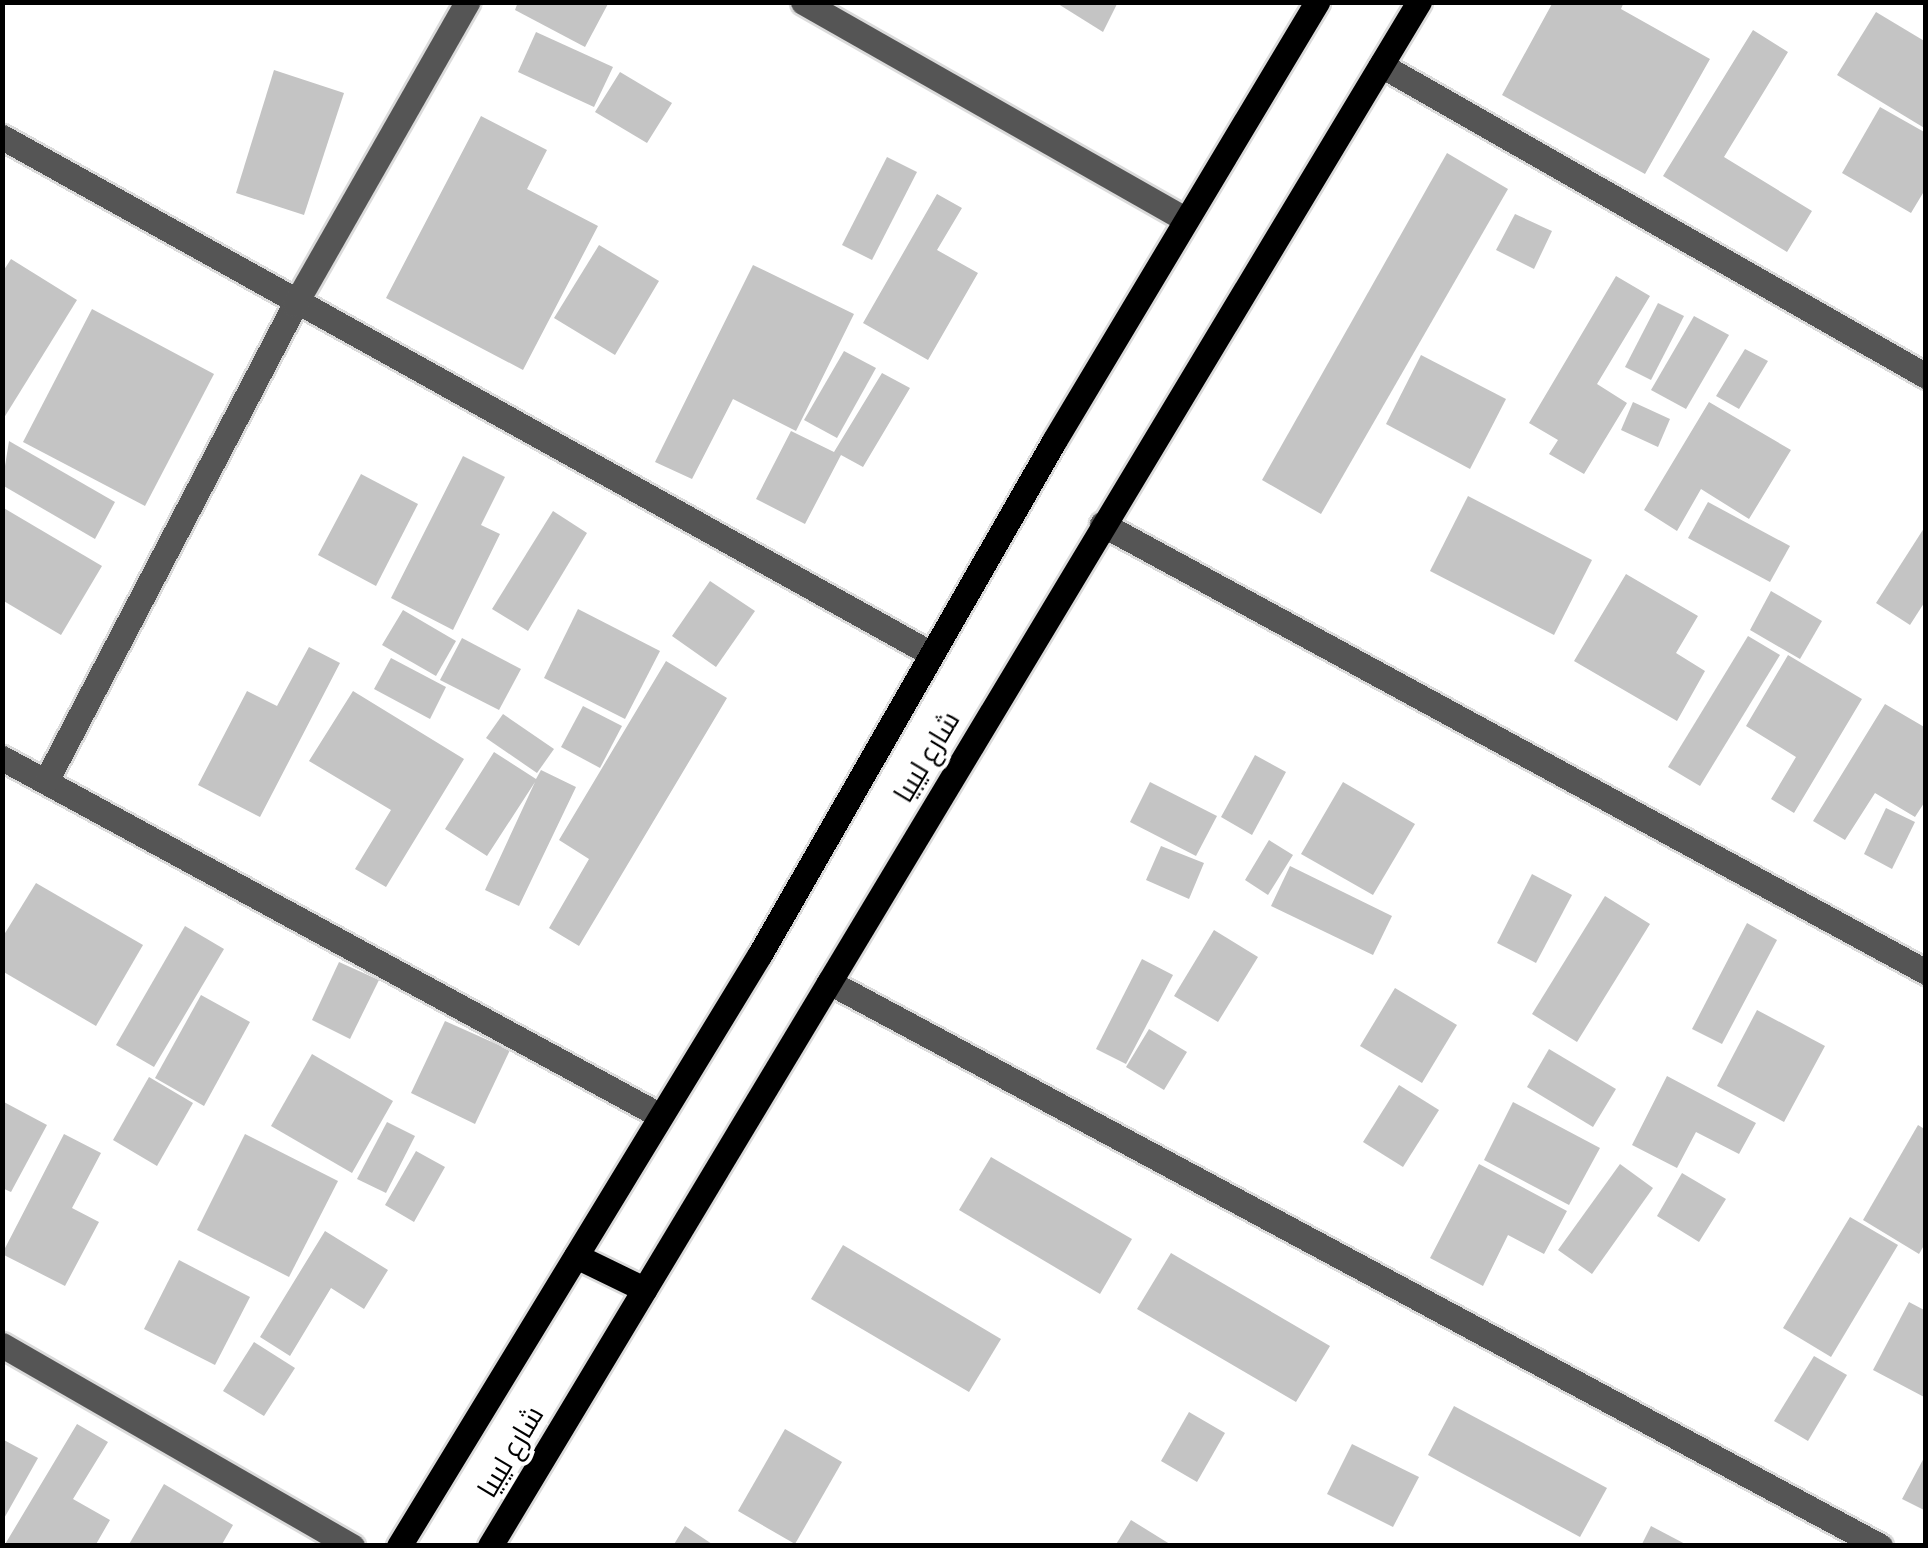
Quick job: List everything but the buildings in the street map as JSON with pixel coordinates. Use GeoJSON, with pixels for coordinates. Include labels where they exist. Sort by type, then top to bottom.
{"type":"FeatureCollection","features":[{"type":"Feature","properties":{"kind":"main road","name":"شارع ليبيا"},"geometry":{"type":"LineString","coordinates":[[399,1546],[760,954],[930,654],[1317,2]]}},
{"type":"Feature","properties":{"kind":"main road","name":"شارع ليبيا"},"geometry":{"type":"LineString","coordinates":[[490,1546],[1102,524],[1420,2]]}},
{"type":"Feature","properties":{"kind":"main road"},"geometry":{"type":"LineString","coordinates":[[576,1256],[644,1289]]}},
{"type":"Feature","properties":{"kind":"street"},"geometry":{"type":"LineString","coordinates":[[46,781],[294,304],[467,2]]}},
{"type":"Feature","properties":{"kind":"street"},"geometry":{"type":"LineString","coordinates":[[803,2],[1185,219]]}},
{"type":"Feature","properties":{"kind":"street"},"geometry":{"type":"LineString","coordinates":[[1381,64],[1926,376]]}},
{"type":"Feature","properties":{"kind":"street"},"geometry":{"type":"LineString","coordinates":[[2,137],[294,304],[930,654]]}},
{"type":"Feature","properties":{"kind":"street"},"geometry":{"type":"LineString","coordinates":[[1102,524],[1926,972]]}},
{"type":"Feature","properties":{"kind":"street"},"geometry":{"type":"LineString","coordinates":[[2,758],[659,1114]]}},
{"type":"Feature","properties":{"kind":"street"},"geometry":{"type":"LineString","coordinates":[[829,982],[1880,1546]]}},
{"type":"Feature","properties":{"kind":"street"},"geometry":{"type":"LineString","coordinates":[[2,1345],[352,1546]]}}]}
